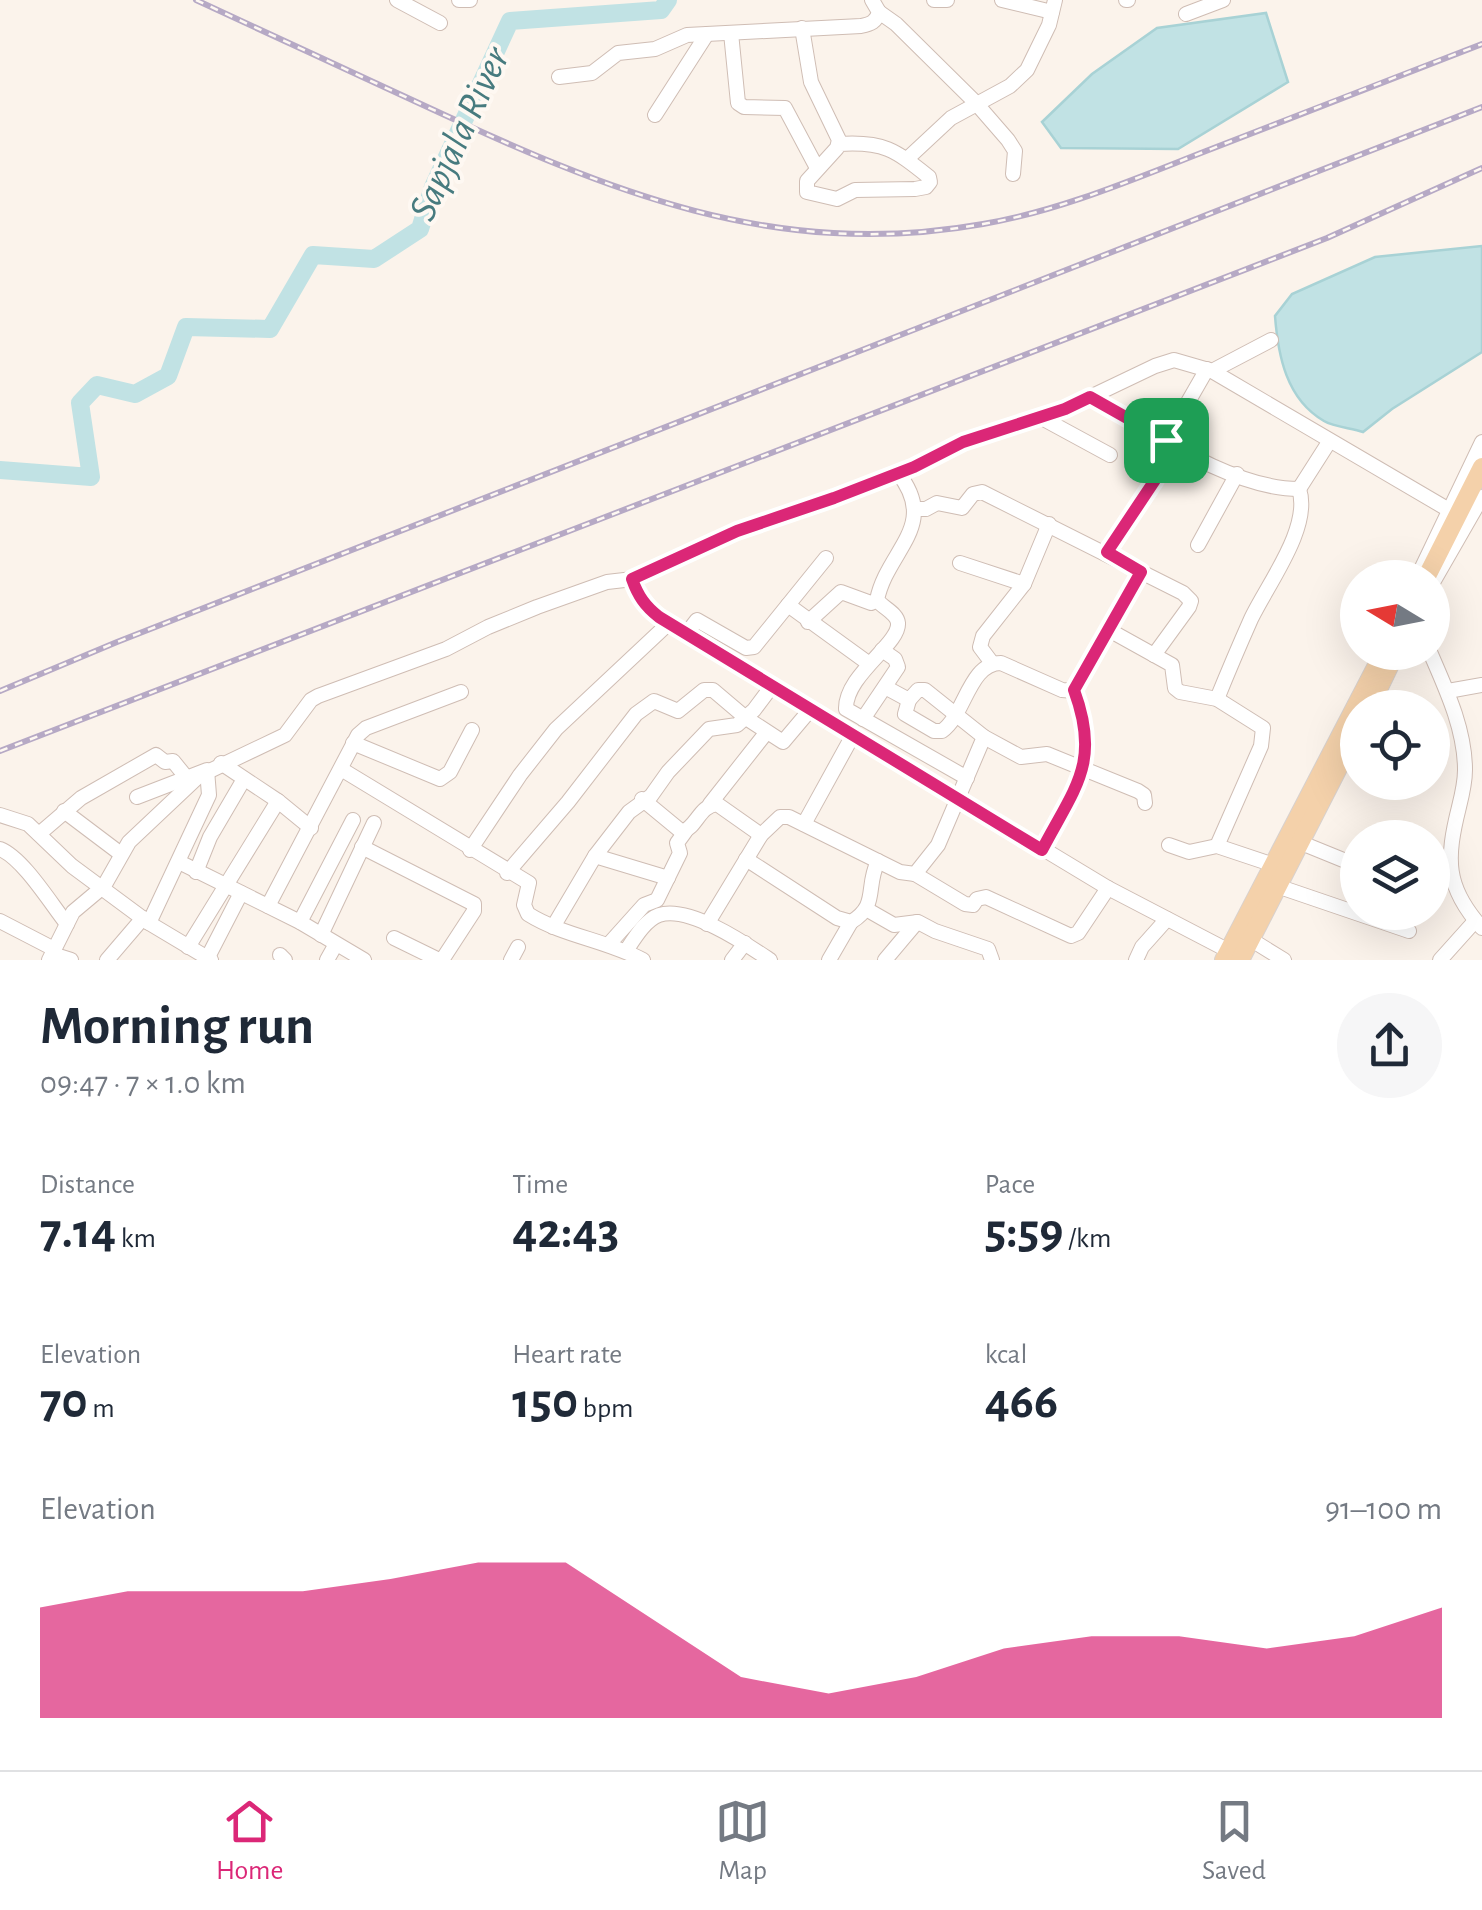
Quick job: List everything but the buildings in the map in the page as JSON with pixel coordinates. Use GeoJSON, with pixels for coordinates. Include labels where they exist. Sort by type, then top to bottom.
{"type":"FeatureCollection","features":[{"type":"Feature","properties":{"kind":"main road"},"geometry":{"type":"LineString","coordinates":[[1435,560],[1482,467]]}},
{"type":"Feature","properties":{"kind":"main road"},"geometry":{"type":"LineString","coordinates":[[1235,958],[1274,864],[1375,670]]}},
{"type":"Feature","properties":{"kind":"main road"},"geometry":{"type":"LineString","coordinates":[[1235,958],[1250,940],[1340,764]]}},
{"type":"Feature","properties":{"kind":"street"},"geometry":{"type":"LineString","coordinates":[[397,0],[440,23]]}},
{"type":"Feature","properties":{"kind":"street"},"geometry":{"type":"LineString","coordinates":[[459,0],[470,0]]}},
{"type":"Feature","properties":{"kind":"street"},"geometry":{"type":"LineString","coordinates":[[934,0],[947,0]]}},
{"type":"Feature","properties":{"kind":"street"},"geometry":{"type":"LineString","coordinates":[[907,159],[951,118],[1010,86],[1027,70],[1040,46],[1053,6],[1002,0]]}},
{"type":"Feature","properties":{"kind":"street"},"geometry":{"type":"LineString","coordinates":[[1186,14],[1223,0]]}},
{"type":"Feature","properties":{"kind":"street"},"geometry":{"type":"LineString","coordinates":[[559,76],[592,74],[618,54],[641,52],[686,34],[861,26],[873,23],[875,6]]}},
{"type":"Feature","properties":{"kind":"street"},"geometry":{"type":"LineString","coordinates":[[875,6],[976,102],[1014,151],[1012,174]]}},
{"type":"Feature","properties":{"kind":"street"},"geometry":{"type":"LineString","coordinates":[[802,28],[811,82],[839,144]]}},
{"type":"Feature","properties":{"kind":"street"},"geometry":{"type":"LineString","coordinates":[[732,33],[738,103],[744,107],[785,108],[817,168]]}},
{"type":"Feature","properties":{"kind":"street"},"geometry":{"type":"LineString","coordinates":[[655,115],[707,34]]}},
{"type":"Feature","properties":{"kind":"street"},"geometry":{"type":"LineString","coordinates":[[839,144],[882,145],[907,159],[930,177],[929,185],[915,189],[856,190],[832,198],[812,194],[806,188],[817,168],[839,144]]}},
{"type":"Feature","properties":{"kind":"street"},"geometry":{"type":"LineString","coordinates":[[1107,552],[1155,480],[1153,462],[1210,370],[1271,340]]}},
{"type":"Feature","properties":{"kind":"street"},"geometry":{"type":"LineString","coordinates":[[137,797],[285,735],[318,696],[446,650],[537,607],[606,582],[632,579],[737,531],[898,472],[963,442],[1040,418],[1174,360],[1210,370],[1449,510]]}},
{"type":"Feature","properties":{"kind":"street"},"geometry":{"type":"LineString","coordinates":[[1090,397],[1197,458],[1237,474],[1299,489]]}},
{"type":"Feature","properties":{"kind":"street"},"geometry":{"type":"LineString","coordinates":[[1040,418],[1110,456]]}},
{"type":"Feature","properties":{"kind":"street"},"geometry":{"type":"LineString","coordinates":[[1217,700],[1294,536],[1302,504],[1299,489],[1329,442]]}},
{"type":"Feature","properties":{"kind":"street"},"geometry":{"type":"LineString","coordinates":[[1432,560],[1449,510],[1482,442]]}},
{"type":"Feature","properties":{"kind":"street"},"geometry":{"type":"LineString","coordinates":[[808,622],[841,592],[870,603],[878,600],[911,527],[915,509],[915,498],[898,472]]}},
{"type":"Feature","properties":{"kind":"street"},"geometry":{"type":"LineString","coordinates":[[1198,545],[1237,474]]}},
{"type":"Feature","properties":{"kind":"street"},"geometry":{"type":"LineString","coordinates":[[915,509],[937,503],[962,508],[973,494],[982,492],[1184,594],[1191,601],[1154,654]]}},
{"type":"Feature","properties":{"kind":"street"},"geometry":{"type":"LineString","coordinates":[[1441,560],[1478,517],[1482,498]]}},
{"type":"Feature","properties":{"kind":"street"},"geometry":{"type":"LineString","coordinates":[[992,664],[980,646],[982,636],[1024,584],[1049,524]]}},
{"type":"Feature","properties":{"kind":"street"},"geometry":{"type":"LineString","coordinates":[[687,633],[697,620],[750,649],[826,558]]}},
{"type":"Feature","properties":{"kind":"street"},"geometry":{"type":"LineString","coordinates":[[960,563],[1024,584]]}},
{"type":"Feature","properties":{"kind":"street"},"geometry":{"type":"LineString","coordinates":[[1042,850],[1082,770],[1087,744],[1074,690],[1141,572]]}},
{"type":"Feature","properties":{"kind":"street"},"geometry":{"type":"LineString","coordinates":[[632,579],[647,608],[669,623],[852,735],[962,786]]}},
{"type":"Feature","properties":{"kind":"street"},"geometry":{"type":"LineString","coordinates":[[878,600],[897,618],[898,624],[845,702],[850,712],[962,786],[1042,850],[1235,958]]}},
{"type":"Feature","properties":{"kind":"street"},"geometry":{"type":"LineString","coordinates":[[788,605],[868,663]]}},
{"type":"Feature","properties":{"kind":"street"},"geometry":{"type":"LineString","coordinates":[[470,850],[556,729],[669,623]]}},
{"type":"Feature","properties":{"kind":"street"},"geometry":{"type":"LineString","coordinates":[[1109,630],[1172,666],[1180,692],[1217,700],[1256,721],[1264,735],[1217,846]]}},
{"type":"Feature","properties":{"kind":"street"},"geometry":{"type":"LineString","coordinates":[[864,719],[898,663],[882,650]]}},
{"type":"Feature","properties":{"kind":"street"},"geometry":{"type":"LineString","coordinates":[[1074,690],[1062,690],[992,664],[982,670],[957,714],[949,727],[942,732],[905,714],[909,700],[918,690],[925,690],[957,714],[984,737],[1021,757],[1046,754],[1138,791],[1146,803]]}},
{"type":"Feature","properties":{"kind":"street"},"geometry":{"type":"LineString","coordinates":[[1450,691],[1482,685]]}},
{"type":"Feature","properties":{"kind":"street"},"geometry":{"type":"LineString","coordinates":[[553,926],[595,856],[628,812],[656,790],[709,729],[736,725],[772,686]]}},
{"type":"Feature","properties":{"kind":"street"},"geometry":{"type":"LineString","coordinates":[[885,687],[909,700]]}},
{"type":"Feature","properties":{"kind":"street"},"geometry":{"type":"LineString","coordinates":[[507,873],[636,714],[652,702],[678,711],[708,689],[784,742],[810,710]]}},
{"type":"Feature","properties":{"kind":"street"},"geometry":{"type":"LineString","coordinates":[[268,906],[353,743],[366,728],[461,692]]}},
{"type":"Feature","properties":{"kind":"street"},"geometry":{"type":"LineString","coordinates":[[1450,699],[1466,765],[1450,858]]}},
{"type":"Feature","properties":{"kind":"street"},"geometry":{"type":"LineString","coordinates":[[353,743],[440,779],[450,772],[472,730]]}},
{"type":"Feature","properties":{"kind":"street"},"geometry":{"type":"LineString","coordinates":[[609,944],[644,906],[657,900],[680,853],[678,840],[766,733]]}},
{"type":"Feature","properties":{"kind":"street"},"geometry":{"type":"LineString","coordinates":[[804,824],[852,735]]}},
{"type":"Feature","properties":{"kind":"street"},"geometry":{"type":"LineString","coordinates":[[915,874],[938,845],[984,737]]}},
{"type":"Feature","properties":{"kind":"street"},"geometry":{"type":"LineString","coordinates":[[39,834],[64,811],[156,755],[165,762],[173,762],[186,777]]}},
{"type":"Feature","properties":{"kind":"street"},"geometry":{"type":"LineString","coordinates":[[214,767],[278,801],[311,828]]}},
{"type":"Feature","properties":{"kind":"street"},"geometry":{"type":"LineString","coordinates":[[52,954],[73,912],[104,886],[121,854],[140,831],[214,767]]}},
{"type":"Feature","properties":{"kind":"street"},"geometry":{"type":"LineString","coordinates":[[106,960],[146,921],[179,862],[209,795],[214,767]]}},
{"type":"Feature","properties":{"kind":"street"},"geometry":{"type":"LineString","coordinates":[[341,770],[529,883],[524,905],[528,914],[643,960]]}},
{"type":"Feature","properties":{"kind":"street"},"geometry":{"type":"LineString","coordinates":[[196,872],[210,837],[244,780]]}},
{"type":"Feature","properties":{"kind":"street"},"geometry":{"type":"LineString","coordinates":[[642,800],[678,830],[686,832]]}},
{"type":"Feature","properties":{"kind":"street"},"geometry":{"type":"LineString","coordinates":[[188,946],[278,801]]}},
{"type":"Feature","properties":{"kind":"street"},"geometry":{"type":"LineString","coordinates":[[710,804],[723,806],[762,835]]}},
{"type":"Feature","properties":{"kind":"street"},"geometry":{"type":"LineString","coordinates":[[64,811],[121,854]]}},
{"type":"Feature","properties":{"kind":"street"},"geometry":{"type":"LineString","coordinates":[[0,815],[28,824],[72,866],[104,886],[146,921],[209,959],[241,893]]}},
{"type":"Feature","properties":{"kind":"street"},"geometry":{"type":"LineString","coordinates":[[707,924],[762,835],[780,817],[804,824],[900,872],[915,874],[965,904],[973,905],[977,899],[986,897],[1072,936],[1078,934],[1108,888]]}},
{"type":"Feature","properties":{"kind":"street"},"geometry":{"type":"LineString","coordinates":[[300,922],[353,820]]}},
{"type":"Feature","properties":{"kind":"street"},"geometry":{"type":"LineString","coordinates":[[321,935],[374,824]]}},
{"type":"Feature","properties":{"kind":"street"},"geometry":{"type":"LineString","coordinates":[[1300,842],[1340,859]]}},
{"type":"Feature","properties":{"kind":"street"},"geometry":{"type":"LineString","coordinates":[[1169,846],[1190,852],[1217,846],[1274,864]]}},
{"type":"Feature","properties":{"kind":"street"},"geometry":{"type":"LineString","coordinates":[[362,847],[474,904],[474,911],[440,960],[394,938]]}},
{"type":"Feature","properties":{"kind":"street"},"geometry":{"type":"LineString","coordinates":[[0,849],[20,865],[67,924]]}},
{"type":"Feature","properties":{"kind":"street"},"geometry":{"type":"LineString","coordinates":[[595,856],[668,878]]}},
{"type":"Feature","properties":{"kind":"street"},"geometry":{"type":"LineString","coordinates":[[746,859],[837,918],[851,922]]}},
{"type":"Feature","properties":{"kind":"street"},"geometry":{"type":"LineString","coordinates":[[179,862],[300,922],[364,960]]}},
{"type":"Feature","properties":{"kind":"street"},"geometry":{"type":"LineString","coordinates":[[829,960],[851,922],[870,901],[870,877],[878,862]]}},
{"type":"Feature","properties":{"kind":"street"},"geometry":{"type":"LineString","coordinates":[[1440,960],[1479,924],[1459,898],[1450,867]]}},
{"type":"Feature","properties":{"kind":"street"},"geometry":{"type":"LineString","coordinates":[[1277,886],[1410,931]]}},
{"type":"Feature","properties":{"kind":"street"},"geometry":{"type":"LineString","coordinates":[[866,909],[894,925],[918,922],[988,950],[992,960]]}},
{"type":"Feature","properties":{"kind":"street"},"geometry":{"type":"LineString","coordinates":[[626,950],[649,921],[670,914],[707,924],[770,960]]}},
{"type":"Feature","properties":{"kind":"street"},"geometry":{"type":"LineString","coordinates":[[1136,960],[1142,947],[1168,919]]}},
{"type":"Feature","properties":{"kind":"street"},"geometry":{"type":"LineString","coordinates":[[0,921],[52,954],[72,960]]}},
{"type":"Feature","properties":{"kind":"street"},"geometry":{"type":"LineString","coordinates":[[885,960],[918,922]]}},
{"type":"Feature","properties":{"kind":"street"},"geometry":{"type":"LineString","coordinates":[[1250,940],[1284,960]]}},
{"type":"Feature","properties":{"kind":"street"},"geometry":{"type":"LineString","coordinates":[[732,960],[745,943]]}},
{"type":"Feature","properties":{"kind":"street"},"geometry":{"type":"LineString","coordinates":[[328,960],[336,944]]}},
{"type":"Feature","properties":{"kind":"water"},"geometry":{"type":"Polygon","coordinates":[[[1266,13],[1288,82],[1178,149],[1061,148],[1042,122],[1092,74],[1157,28],[1266,13]]]}},
{"type":"Feature","properties":{"kind":"water"},"geometry":{"type":"Polygon","coordinates":[[[1482,246],[1482,352],[1363,432],[1333,425],[1311,412],[1286,375],[1279,346],[1275,316],[1292,294],[1375,257],[1482,246]]]}},
{"type":"Feature","properties":{"kind":"waterway","name":"Sapjala River"},"geometry":{"type":"LineString","coordinates":[[0,470],[91,477],[80,403],[97,385],[135,394],[168,376],[186,327],[270,329],[313,255],[374,259],[420,229],[433,187],[510,21],[661,10],[668,0]]}},
{"type":"Feature","properties":{"kind":"railway"},"geometry":{"type":"LineString","coordinates":[[196,0],[492,136],[626,190],[694,211],[763,225],[833,233],[907,233],[983,224],[1068,203],[1482,44]]}},
{"type":"Feature","properties":{"kind":"railway"},"geometry":{"type":"LineString","coordinates":[[0,691],[1482,107]]}},
{"type":"Feature","properties":{"kind":"railway"},"geometry":{"type":"LineString","coordinates":[[0,751],[1327,238],[1482,168]]}},
{"type":"Feature","properties":{"kind":"route"},"geometry":{"type":"LineString","coordinates":[[1090,397],[1166,440],[1153,462],[1155,480],[1107,552],[1141,572],[1074,690],[1086,728],[1085,759],[1042,850],[659,617],[637,594],[632,579],[737,531],[834,498],[914,467],[963,442],[1090,397]]}}]}
